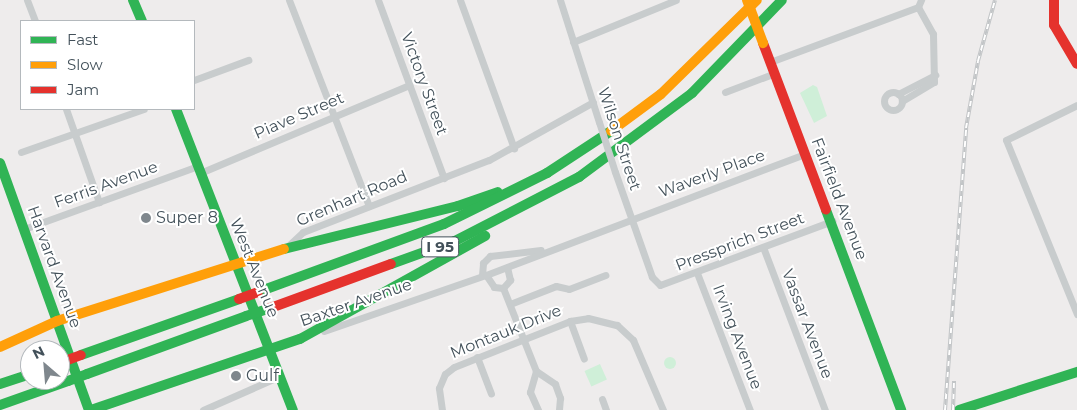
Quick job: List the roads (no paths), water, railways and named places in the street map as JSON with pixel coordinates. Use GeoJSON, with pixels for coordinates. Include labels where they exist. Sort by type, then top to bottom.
{"type":"FeatureCollection","features":[{"type":"Feature","properties":{"kind":"main road"},"geometry":{"type":"LineString","coordinates":[[134,0],[142,20]]}},
{"type":"Feature","properties":{"kind":"main road","name":"Fairfield Avenue"},"geometry":{"type":"LineString","coordinates":[[747,0],[804,154],[832,221],[901,410]]}},
{"type":"Feature","properties":{"kind":"main road","name":"I 95"},"geometry":{"type":"LineString","coordinates":[[70,360],[444,224],[547,173],[655,99],[701,58],[757,0]]}},
{"type":"Feature","properties":{"kind":"main road","name":"I 95"},"geometry":{"type":"LineString","coordinates":[[0,405],[455,241],[518,211],[580,177],[637,137],[692,93],[782,0]]}},
{"type":"Feature","properties":{"kind":"main road"},"geometry":{"type":"LineString","coordinates":[[1054,0],[1052,12],[1054,25],[1077,64]]}},
{"type":"Feature","properties":{"kind":"main road","name":"West Avenue"},"geometry":{"type":"LineString","coordinates":[[176,110],[294,410]]}},
{"type":"Feature","properties":{"kind":"main road","name":"Harvard Avenue"},"geometry":{"type":"LineString","coordinates":[[0,163],[90,410]]}},
{"type":"Feature","properties":{"kind":"main road"},"geometry":{"type":"LineString","coordinates":[[284,249],[458,206],[547,173]]}},
{"type":"Feature","properties":{"kind":"main road"},"geometry":{"type":"LineString","coordinates":[[300,339],[511,223],[580,177]]}},
{"type":"Feature","properties":{"kind":"main road","name":"Grenhart Road"},"geometry":{"type":"LineString","coordinates":[[0,347],[57,321],[284,249]]}},
{"type":"Feature","properties":{"kind":"main road","name":"Baxter Avenue"},"geometry":{"type":"LineString","coordinates":[[90,410],[300,339]]}},
{"type":"Feature","properties":{"kind":"main road"},"geometry":{"type":"LineString","coordinates":[[961,410],[976,407],[1077,372]]}},
{"type":"Feature","properties":{"kind":"main road"},"geometry":{"type":"LineString","coordinates":[[0,384],[20,377]]}},
{"type":"Feature","properties":{"kind":"street"},"geometry":{"type":"LineString","coordinates":[[27,0],[35,20]]}},
{"type":"Feature","properties":{"kind":"street"},"geometry":{"type":"LineString","coordinates":[[289,0],[336,116],[369,206]]}},
{"type":"Feature","properties":{"kind":"street","name":"Victory Street"},"geometry":{"type":"LineString","coordinates":[[378,0],[444,178]]}},
{"type":"Feature","properties":{"kind":"street"},"geometry":{"type":"LineString","coordinates":[[460,0],[514,148]]}},
{"type":"Feature","properties":{"kind":"street","name":"Wilson Street"},"geometry":{"type":"LineString","coordinates":[[560,0],[630,220],[656,285]]}},
{"type":"Feature","properties":{"kind":"street"},"geometry":{"type":"LineString","coordinates":[[573,42],[676,0]]}},
{"type":"Feature","properties":{"kind":"street"},"geometry":{"type":"LineString","coordinates":[[770,62],[920,3],[933,34],[935,75],[934,82],[928,88],[902,101],[895,109],[885,105],[887,95],[898,94],[935,75]]}},
{"type":"Feature","properties":{"kind":"street"},"geometry":{"type":"LineString","coordinates":[[195,80],[248,60]]}},
{"type":"Feature","properties":{"kind":"street"},"geometry":{"type":"LineString","coordinates":[[725,92],[775,73]]}},
{"type":"Feature","properties":{"kind":"street","name":"Piave Street"},"geometry":{"type":"LineString","coordinates":[[199,170],[409,85]]}},
{"type":"Feature","properties":{"kind":"street"},"geometry":{"type":"LineString","coordinates":[[898,94],[902,101]]}},
{"type":"Feature","properties":{"kind":"street","name":"Grenhart Road"},"geometry":{"type":"LineString","coordinates":[[284,249],[304,232],[444,178],[514,148],[593,102]]}},
{"type":"Feature","properties":{"kind":"street"},"geometry":{"type":"LineString","coordinates":[[1077,105],[1006,140],[1077,314]]}},
{"type":"Feature","properties":{"kind":"street"},"geometry":{"type":"LineString","coordinates":[[66,110],[99,202]]}},
{"type":"Feature","properties":{"kind":"street"},"geometry":{"type":"LineString","coordinates":[[21,152],[141,110]]}},
{"type":"Feature","properties":{"kind":"street","name":"Waverly Place"},"geometry":{"type":"LineString","coordinates":[[630,220],[804,154]]}},
{"type":"Feature","properties":{"kind":"street","name":"Ferris Avenue"},"geometry":{"type":"LineString","coordinates":[[24,229],[99,202],[199,170]]}},
{"type":"Feature","properties":{"kind":"street","name":"Baxter Avenue"},"geometry":{"type":"LineString","coordinates":[[300,339],[507,267],[630,220]]}},
{"type":"Feature","properties":{"kind":"street","name":"Pressprich Street"},"geometry":{"type":"LineString","coordinates":[[656,285],[664,285],[697,273],[832,221]]}},
{"type":"Feature","properties":{"kind":"street"},"geometry":{"type":"LineString","coordinates":[[503,288],[494,287],[484,275],[483,264],[490,256],[563,245]]}},
{"type":"Feature","properties":{"kind":"street","name":"Vassar Avenue"},"geometry":{"type":"LineString","coordinates":[[763,247],[825,410]]}},
{"type":"Feature","properties":{"kind":"street"},"geometry":{"type":"LineString","coordinates":[[503,288],[510,280],[507,267]]}},
{"type":"Feature","properties":{"kind":"street","name":"Irving Avenue"},"geometry":{"type":"LineString","coordinates":[[697,273],[750,410]]}},
{"type":"Feature","properties":{"kind":"street"},"geometry":{"type":"LineString","coordinates":[[510,304],[556,286],[569,289],[605,275]]}},
{"type":"Feature","properties":{"kind":"street"},"geometry":{"type":"LineString","coordinates":[[503,288],[536,371],[555,384],[560,398],[559,410]]}},
{"type":"Feature","properties":{"kind":"street","name":"Montauk Drive"},"geometry":{"type":"LineString","coordinates":[[442,410],[438,392],[445,374],[454,367],[570,321],[588,318],[617,325],[633,340],[663,410]]}},
{"type":"Feature","properties":{"kind":"street"},"geometry":{"type":"LineString","coordinates":[[570,321],[584,358]]}},
{"type":"Feature","properties":{"kind":"street"},"geometry":{"type":"LineString","coordinates":[[477,357],[491,393]]}},
{"type":"Feature","properties":{"kind":"street"},"geometry":{"type":"LineString","coordinates":[[536,371],[530,392],[538,410]]}},
{"type":"Feature","properties":{"kind":"street"},"geometry":{"type":"LineString","coordinates":[[203,410],[280,376]]}},
{"type":"Feature","properties":{"kind":"street"},"geometry":{"type":"LineString","coordinates":[[602,399],[606,410]]}},
{"type":"Feature","properties":{"kind":"railway"},"geometry":{"type":"LineString","coordinates":[[945,410],[966,128],[978,61],[995,0]]}},
{"type":"Feature","properties":{"kind":"railway"},"geometry":{"type":"LineString","coordinates":[[953,410],[954,381]]}},
{"type":"Feature","properties":{"kind":"place","name":"Super 8"},"geometry":{"type":"Point","coordinates":[146,218]}},
{"type":"Feature","properties":{"kind":"place","name":"Gulf"},"geometry":{"type":"Point","coordinates":[236,376]}}]}
